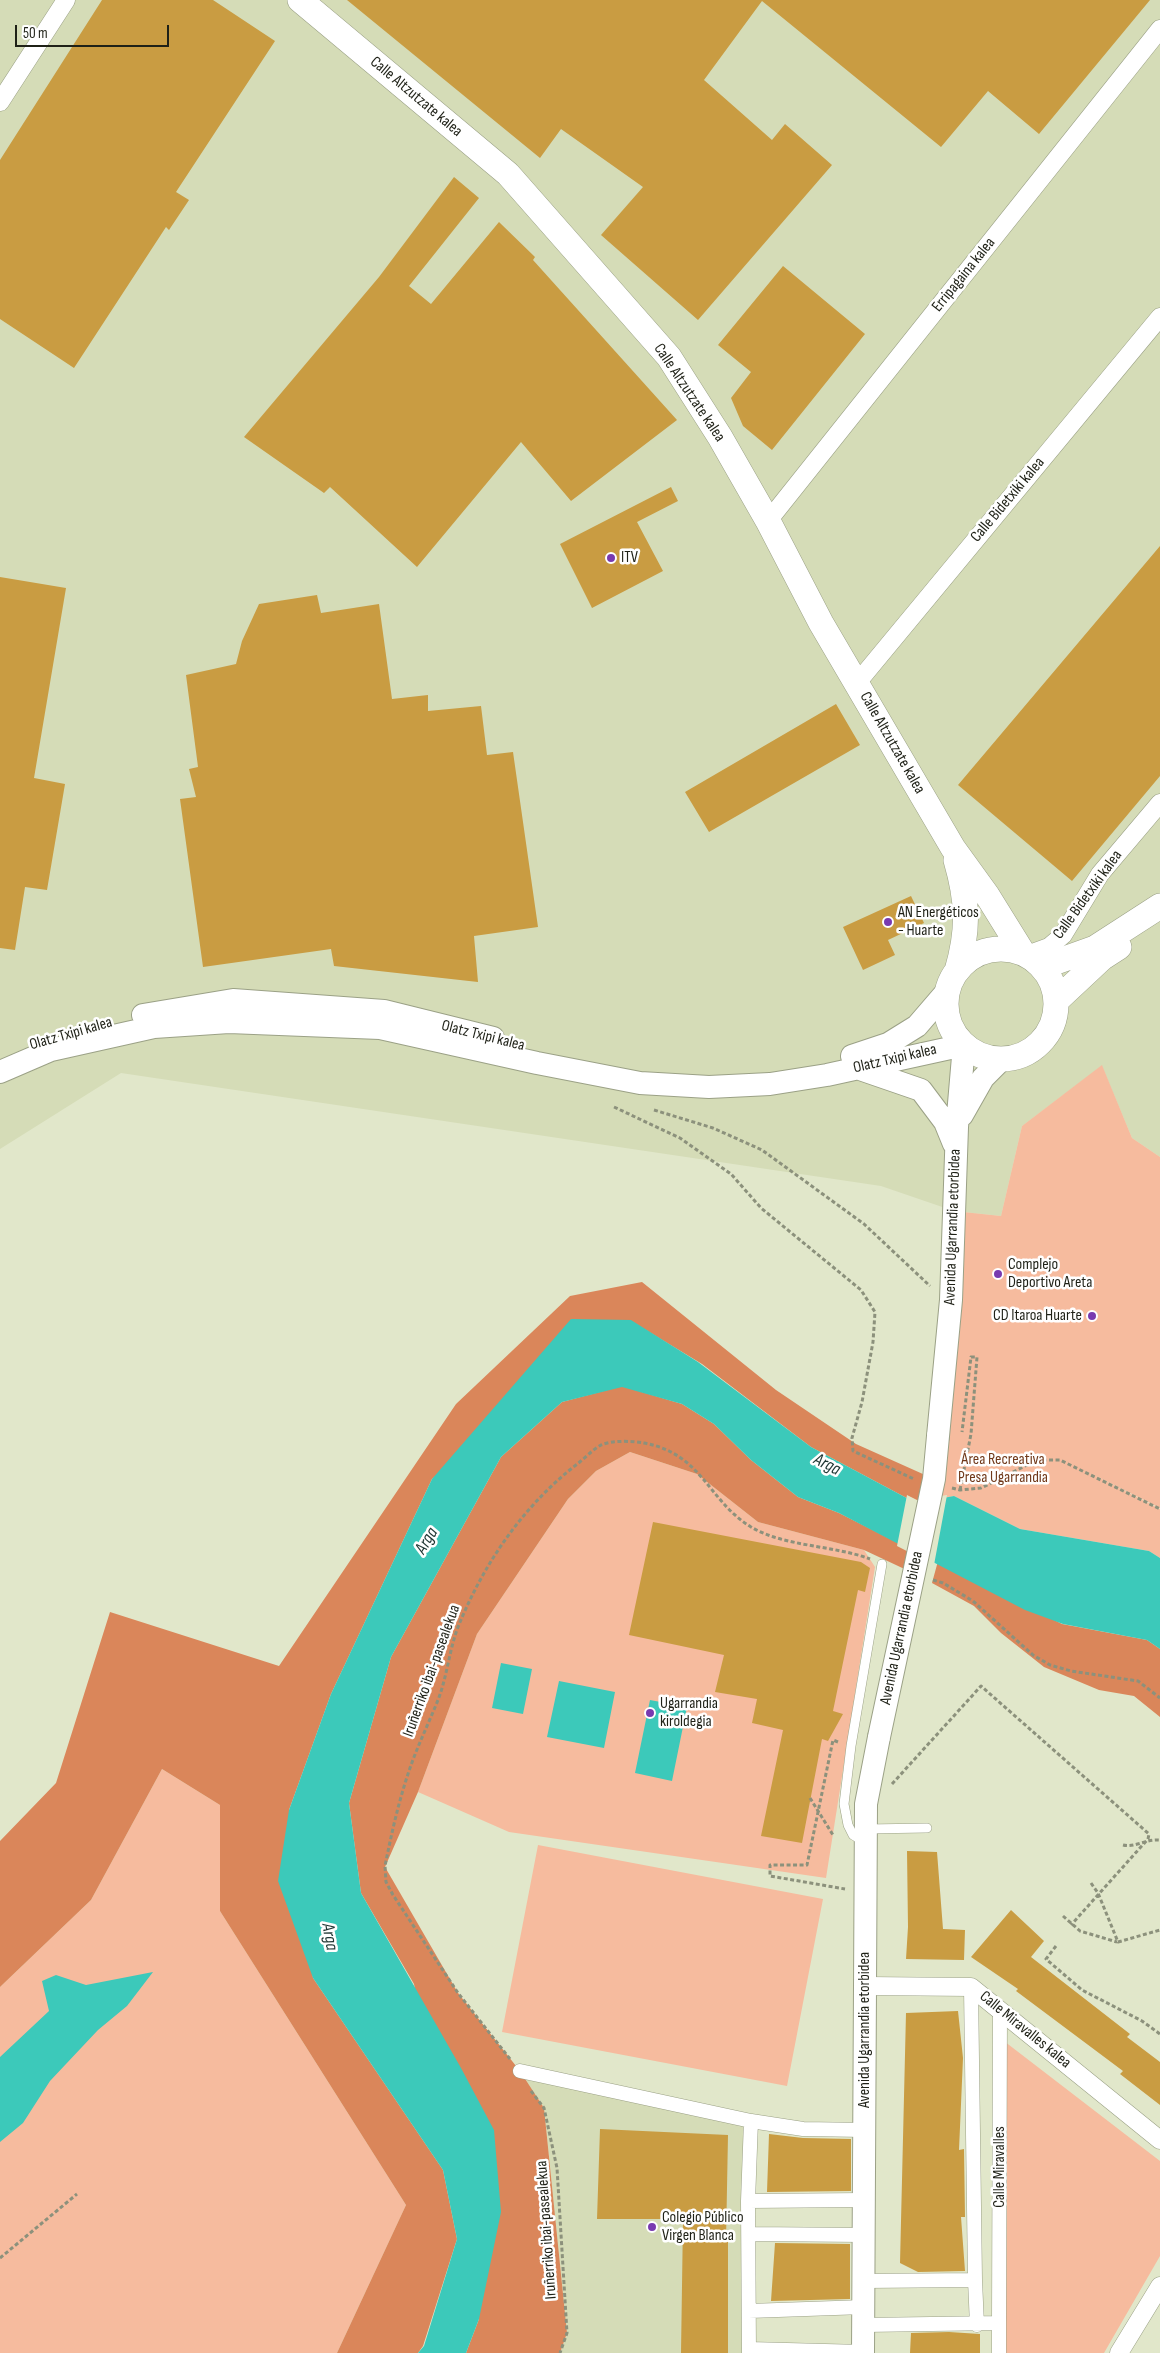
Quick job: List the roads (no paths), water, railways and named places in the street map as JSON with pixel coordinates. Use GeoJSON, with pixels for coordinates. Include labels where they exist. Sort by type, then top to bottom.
{"type":"FeatureCollection","features":[{"type":"Feature","properties":{"kind":"main road","name":"Calle Altzutzate kalea"},"geometry":{"type":"LineString","coordinates":[[300,0],[508,174],[669,357],[720,437],[768,521],[821,623],[953,848]]}},
{"type":"Feature","properties":{"kind":"main road"},"geometry":{"type":"LineString","coordinates":[[953,848],[1031,958],[1052,983],[1056,1001],[1054,1020],[1046,1036],[1032,1050],[1015,1057],[1002,1058],[978,1054],[964,1044],[954,1033],[948,1020],[946,1005],[966,932],[967,915],[963,883],[953,848]]}},
{"type":"Feature","properties":{"kind":"main road"},"geometry":{"type":"LineString","coordinates":[[952,981],[976,955],[990,949],[1003,948],[1031,958],[1095,948],[1160,906]]}},
{"type":"Feature","properties":{"kind":"main road"},"geometry":{"type":"LineString","coordinates":[[1056,1001],[1102,958],[1160,921]]}},
{"type":"Feature","properties":{"kind":"street"},"geometry":{"type":"LineString","coordinates":[[0,102],[66,0]]}},
{"type":"Feature","properties":{"kind":"street","name":"Erripagaina kalea"},"geometry":{"type":"LineString","coordinates":[[768,521],[1160,30]]}},
{"type":"Feature","properties":{"kind":"street","name":"Calle Bidetxiki kalea"},"geometry":{"type":"LineString","coordinates":[[857,683],[1160,317]]}},
{"type":"Feature","properties":{"kind":"street","name":"Calle Bidetxiki kalea"},"geometry":{"type":"LineString","coordinates":[[1031,958],[1049,947],[1063,935],[1100,874],[1160,802]]}},
{"type":"Feature","properties":{"kind":"street","name":"Olatz Txipi kalea"},"geometry":{"type":"LineString","coordinates":[[0,1056],[71,1031],[134,1017],[232,1000],[384,1011],[535,1049],[634,1070],[716,1075],[800,1068],[838,1061],[888,1044],[917,1026],[952,981]]}},
{"type":"Feature","properties":{"kind":"street","name":"Olatz Txipi kalea"},"geometry":{"type":"LineString","coordinates":[[0,1072],[51,1050],[154,1027],[229,1022],[380,1028],[537,1063],[640,1083],[709,1088],[770,1084],[857,1068],[964,1044]]}},
{"type":"Feature","properties":{"kind":"street","name":"Avenida Ugarrandia etorbidea"},"geometry":{"type":"LineString","coordinates":[[749,2351],[863,2353],[866,1804],[934,1479],[951,1300],[957,1127],[964,1044]]}},
{"type":"Feature","properties":{"kind":"street","name":"Avenida Ugarrandia etorbidea"},"geometry":{"type":"LineString","coordinates":[[957,1127],[967,1102],[983,1078],[1002,1058]]}},
{"type":"Feature","properties":{"kind":"street"},"geometry":{"type":"LineString","coordinates":[[857,1068],[921,1090],[945,1122],[956,1149]]}},
{"type":"Feature","properties":{"kind":"street","name":"Calle Miravalles kalea"},"geometry":{"type":"LineString","coordinates":[[866,1986],[971,1987],[1160,2140]]}},
{"type":"Feature","properties":{"kind":"street","name":"Calle Miravalles"},"geometry":{"type":"LineString","coordinates":[[971,1987],[977,2325]]}},
{"type":"Feature","properties":{"kind":"street","name":"Calle Miravalles"},"geometry":{"type":"LineString","coordinates":[[999,2353],[1000,2010]]}},
{"type":"Feature","properties":{"kind":"street","name":"Avenida Ugarrandia etorbidea"},"geometry":{"type":"LineString","coordinates":[[520,2071],[751,2122],[803,2129],[865,2130]]}},
{"type":"Feature","properties":{"kind":"street"},"geometry":{"type":"LineString","coordinates":[[749,2351],[748,2201],[751,2122]]}},
{"type":"Feature","properties":{"kind":"street"},"geometry":{"type":"LineString","coordinates":[[748,2201],[864,2200]]}},
{"type":"Feature","properties":{"kind":"street"},"geometry":{"type":"LineString","coordinates":[[749,2234],[864,2235]]}},
{"type":"Feature","properties":{"kind":"street"},"geometry":{"type":"LineString","coordinates":[[864,2281],[975,2280]]}},
{"type":"Feature","properties":{"kind":"street"},"geometry":{"type":"LineString","coordinates":[[1119,2353],[1160,2286]]}},
{"type":"Feature","properties":{"kind":"street"},"geometry":{"type":"LineString","coordinates":[[749,2311],[864,2316],[977,2325],[999,2323]]}},
{"type":"Feature","properties":{"kind":"lane"},"geometry":{"type":"LineString","coordinates":[[882,1564],[851,1746],[844,1804],[848,1824],[853,1835],[866,1836],[927,1828]]}},
{"type":"Feature","properties":{"kind":"water","name":"Arga"},"geometry":{"type":"Polygon","coordinates":[[[571,1319],[631,1320],[698,1362],[811,1447],[916,1503],[954,1496],[1020,1529],[1149,1551],[1160,1558],[1160,1649],[1147,1640],[1063,1624],[1025,1610],[839,1513],[798,1497],[751,1460],[714,1424],[682,1404],[622,1387],[562,1402],[501,1457],[391,1657],[349,1803],[361,1893],[461,2068],[494,2130],[501,2212],[479,2319],[466,2353],[418,2353],[424,2346],[457,2239],[443,2170],[313,1978],[278,1881],[289,1810],[331,1694],[432,1479],[571,1319]]]}},
{"type":"Feature","properties":{"kind":"water"},"geometry":{"type":"Polygon","coordinates":[[[501,1663],[532,1669],[523,1714],[492,1708],[501,1663]]]}},
{"type":"Feature","properties":{"kind":"water"},"geometry":{"type":"Polygon","coordinates":[[[559,1681],[615,1692],[604,1748],[547,1737],[559,1681]]]}},
{"type":"Feature","properties":{"kind":"water"},"geometry":{"type":"Polygon","coordinates":[[[650,1700],[687,1707],[672,1781],[635,1773],[650,1700]]]}},
{"type":"Feature","properties":{"kind":"water"},"geometry":{"type":"Polygon","coordinates":[[[153,1972],[127,2006],[98,2030],[50,2081],[23,2123],[0,2142],[0,2057],[49,2011],[42,1981],[56,1975],[86,1985],[153,1972]]]}},
{"type":"Feature","properties":{"kind":"place","name":"ITV"},"geometry":{"type":"Point","coordinates":[611,558]}},
{"type":"Feature","properties":{"kind":"place","name":"AN Energéticos - Huarte"},"geometry":{"type":"Point","coordinates":[888,922]}},
{"type":"Feature","properties":{"kind":"place","name":"Complejo Deportivo Areta"},"geometry":{"type":"Point","coordinates":[998,1274]}},
{"type":"Feature","properties":{"kind":"place","name":"CD Itaroa Huarte"},"geometry":{"type":"Point","coordinates":[1092,1316]}},
{"type":"Feature","properties":{"kind":"place","name":"Ugarrandia kiroldegia"},"geometry":{"type":"Point","coordinates":[650,1713]}},
{"type":"Feature","properties":{"kind":"place","name":"Colegio Público Virgen Blanca"},"geometry":{"type":"Point","coordinates":[652,2227]}},
{"type":"Feature","properties":{"kind":"park label","name":"Área Recreativa Presa Ugarrandia"},"geometry":{"type":"Point","coordinates":[1003,1469]}}]}
